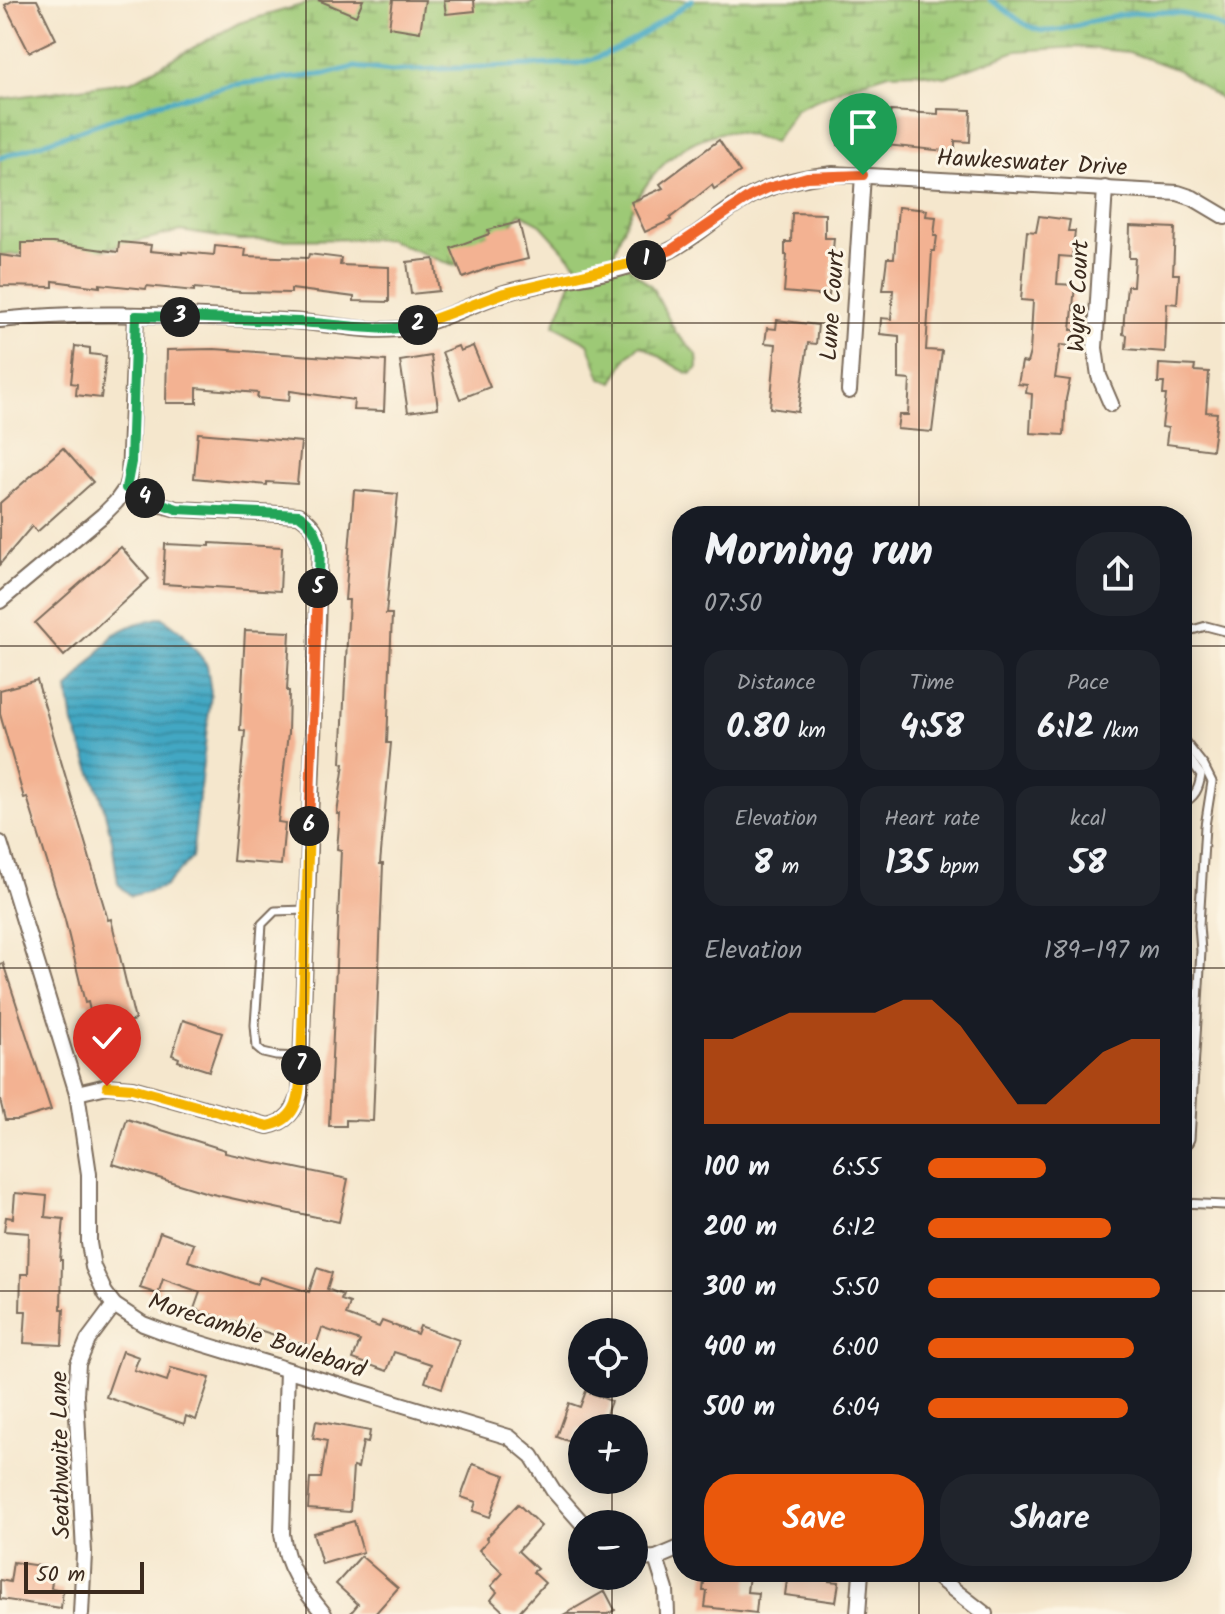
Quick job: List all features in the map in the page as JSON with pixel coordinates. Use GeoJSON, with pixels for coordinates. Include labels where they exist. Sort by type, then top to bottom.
{"type":"FeatureCollection","features":[{"type":"Feature","properties":{"kind":"street","name":"Hawkeswater Drive"},"geometry":{"type":"LineString","coordinates":[[0,320],[61,314],[293,321],[364,329],[406,328],[429,323],[504,293],[635,265],[689,240],[751,196],[807,177],[863,175],[1178,193],[1225,217]]}},
{"type":"Feature","properties":{"kind":"street","name":"Lune Court"},"geometry":{"type":"LineString","coordinates":[[849,391],[863,175]]}},
{"type":"Feature","properties":{"kind":"street","name":"Wyre Court"},"geometry":{"type":"LineString","coordinates":[[1105,188],[1095,348],[1099,376],[1111,404]]}},
{"type":"Feature","properties":{"kind":"street"},"geometry":{"type":"LineString","coordinates":[[0,601],[103,515],[126,488],[131,462],[136,316]]}},
{"type":"Feature","properties":{"kind":"street"},"geometry":{"type":"LineString","coordinates":[[77,1093],[107,1086],[132,1088],[268,1126],[289,1117],[297,1105],[301,1057],[320,548],[318,534],[299,515],[177,509],[126,488]]}},
{"type":"Feature","properties":{"kind":"street","name":"Morecamble Boulebard"},"geometry":{"type":"LineString","coordinates":[[0,843],[77,1093],[89,1174],[89,1255],[99,1282],[114,1305],[143,1324],[509,1437],[532,1456],[570,1510]]}},
{"type":"Feature","properties":{"kind":"street","name":"Seathwaite Lane"},"geometry":{"type":"LineString","coordinates":[[81,1614],[84,1553],[76,1395],[78,1364],[88,1340],[114,1305]]}},
{"type":"Feature","properties":{"kind":"street"},"geometry":{"type":"LineString","coordinates":[[287,1370],[284,1551],[299,1583],[324,1614]]}},
{"type":"Feature","properties":{"kind":"street"},"geometry":{"type":"LineString","coordinates":[[648,1558],[672,1551]]}},
{"type":"Feature","properties":{"kind":"street"},"geometry":{"type":"LineString","coordinates":[[656,1558],[666,1590],[667,1614]]}},
{"type":"Feature","properties":{"kind":"street"},"geometry":{"type":"LineString","coordinates":[[858,1614],[860,1582]]}},
{"type":"Feature","properties":{"kind":"street"},"geometry":{"type":"LineString","coordinates":[[944,1582],[985,1614]]}},
{"type":"Feature","properties":{"kind":"lane"},"geometry":{"type":"LineString","coordinates":[[1192,630],[1206,626],[1225,631]]}},
{"type":"Feature","properties":{"kind":"lane"},"geometry":{"type":"LineString","coordinates":[[1192,751],[1212,782],[1205,826],[1192,1097]]}},
{"type":"Feature","properties":{"kind":"lane"},"geometry":{"type":"LineString","coordinates":[[1192,762],[1201,775],[1199,786],[1192,796]]}},
{"type":"Feature","properties":{"kind":"lane"},"geometry":{"type":"LineString","coordinates":[[301,1057],[263,1053],[257,1048],[255,1025],[262,924],[275,911],[306,910]]}},
{"type":"Feature","properties":{"kind":"lane"},"geometry":{"type":"LineString","coordinates":[[1192,1203],[1225,1205]]}},
{"type":"Feature","properties":{"kind":"green space"},"geometry":{"type":"Polygon","coordinates":[[[446,0],[529,5],[536,0],[1225,0],[1225,102],[1178,70],[1129,52],[1078,47],[1016,51],[945,77],[916,72],[889,73],[843,88],[796,109],[774,142],[731,132],[703,138],[684,148],[653,176],[630,214],[614,254],[652,287],[676,333],[697,355],[698,368],[691,374],[640,345],[628,356],[613,382],[601,378],[588,343],[554,325],[578,266],[539,223],[520,213],[492,252],[454,266],[387,239],[238,240],[181,231],[96,251],[0,255],[0,99],[132,81],[239,23],[312,2],[446,0]]]}},
{"type":"Feature","properties":{"kind":"water"},"geometry":{"type":"Polygon","coordinates":[[[162,617],[183,633],[207,665],[211,694],[192,858],[164,887],[131,896],[118,884],[112,840],[101,797],[73,724],[68,689],[114,634],[135,624],[162,617]]]}},
{"type":"Feature","properties":{"kind":"building"},"geometry":{"type":"Polygon","coordinates":[[[14,0],[37,0],[56,39],[29,52],[5,5],[14,0]]]}},
{"type":"Feature","properties":{"kind":"building"},"geometry":{"type":"Polygon","coordinates":[[[318,0],[363,0],[356,16],[318,0]]]}},
{"type":"Feature","properties":{"kind":"building"},"geometry":{"type":"Polygon","coordinates":[[[393,0],[425,0],[420,32],[389,27],[393,0]]]}},
{"type":"Feature","properties":{"kind":"building"},"geometry":{"type":"Polygon","coordinates":[[[444,0],[474,0],[475,11],[446,14],[444,0]]]}},
{"type":"Feature","properties":{"kind":"building"},"geometry":{"type":"Polygon","coordinates":[[[938,109],[971,110],[970,142],[955,141],[955,152],[866,143],[866,147],[838,145],[840,112],[938,114],[938,109]]]}},
{"type":"Feature","properties":{"kind":"building"},"geometry":{"type":"Polygon","coordinates":[[[719,140],[740,172],[714,189],[712,185],[671,220],[645,232],[631,202],[663,188],[660,184],[719,140]]]}},
{"type":"Feature","properties":{"kind":"building"},"geometry":{"type":"Polygon","coordinates":[[[898,207],[927,210],[926,216],[936,217],[934,236],[937,236],[935,251],[932,251],[926,350],[942,351],[932,432],[897,429],[899,415],[908,415],[910,380],[899,379],[899,336],[880,334],[881,318],[891,319],[893,290],[883,290],[887,258],[894,258],[898,207]]]}},
{"type":"Feature","properties":{"kind":"building"},"geometry":{"type":"Polygon","coordinates":[[[792,213],[825,214],[825,238],[834,238],[829,296],[784,292],[785,242],[791,242],[792,213]]]}},
{"type":"Feature","properties":{"kind":"building"},"geometry":{"type":"Polygon","coordinates":[[[1039,216],[1070,220],[1068,231],[1075,231],[1072,257],[1059,256],[1057,284],[1075,285],[1071,330],[1075,330],[1074,346],[1060,345],[1055,378],[1070,380],[1064,435],[1030,433],[1032,394],[1026,393],[1027,385],[1018,384],[1022,362],[1027,363],[1030,352],[1033,301],[1021,300],[1027,231],[1036,232],[1039,216]]]}},
{"type":"Feature","properties":{"kind":"building"},"geometry":{"type":"Polygon","coordinates":[[[519,222],[528,259],[463,278],[451,248],[489,234],[488,230],[519,222]]]}},
{"type":"Feature","properties":{"kind":"building"},"geometry":{"type":"Polygon","coordinates":[[[1130,226],[1175,228],[1173,274],[1179,274],[1177,304],[1167,303],[1165,352],[1126,349],[1127,335],[1123,334],[1127,286],[1133,286],[1135,258],[1129,258],[1130,226]]]}},
{"type":"Feature","properties":{"kind":"building"},"geometry":{"type":"Polygon","coordinates":[[[119,242],[151,245],[150,251],[182,254],[214,255],[215,246],[246,249],[245,256],[308,258],[309,254],[341,258],[340,265],[389,267],[389,302],[354,301],[354,297],[291,289],[291,293],[194,288],[194,291],[100,284],[100,287],[53,281],[53,287],[0,286],[0,255],[22,258],[22,243],[53,243],[118,252],[119,242]]]}},
{"type":"Feature","properties":{"kind":"building"},"geometry":{"type":"Polygon","coordinates":[[[434,259],[439,291],[411,294],[407,262],[434,259]]]}},
{"type":"Feature","properties":{"kind":"building"},"geometry":{"type":"Polygon","coordinates":[[[777,320],[818,325],[816,344],[808,343],[798,412],[770,408],[776,344],[765,343],[767,328],[776,329],[777,320]]]}},
{"type":"Feature","properties":{"kind":"building"},"geometry":{"type":"Polygon","coordinates":[[[75,346],[90,348],[90,354],[106,356],[101,398],[76,395],[77,384],[71,383],[75,346]]]}},
{"type":"Feature","properties":{"kind":"building"},"geometry":{"type":"Polygon","coordinates":[[[458,346],[460,351],[473,346],[490,387],[460,399],[442,352],[458,346]]]}},
{"type":"Feature","properties":{"kind":"building"},"geometry":{"type":"Polygon","coordinates":[[[214,349],[386,361],[384,411],[353,410],[354,400],[290,391],[289,401],[257,398],[258,393],[197,388],[197,403],[166,403],[167,350],[214,349]]]}},
{"type":"Feature","properties":{"kind":"building"},"geometry":{"type":"Polygon","coordinates":[[[431,356],[438,408],[408,412],[400,361],[431,356]]]}},
{"type":"Feature","properties":{"kind":"building"},"geometry":{"type":"Polygon","coordinates":[[[1159,364],[1195,366],[1194,371],[1209,372],[1206,412],[1217,413],[1212,450],[1166,444],[1168,428],[1162,427],[1166,395],[1163,395],[1164,383],[1158,383],[1159,364]]]}},
{"type":"Feature","properties":{"kind":"building"},"geometry":{"type":"Polygon","coordinates":[[[198,433],[301,442],[297,484],[267,482],[267,485],[194,478],[198,433]]]}},
{"type":"Feature","properties":{"kind":"building"},"geometry":{"type":"Polygon","coordinates":[[[63,448],[93,482],[37,532],[32,526],[0,564],[0,503],[63,448]]]}},
{"type":"Feature","properties":{"kind":"building"},"geometry":{"type":"Polygon","coordinates":[[[354,490],[398,494],[386,614],[392,614],[387,743],[391,743],[380,864],[383,864],[373,1121],[346,1120],[346,1126],[329,1126],[341,850],[337,849],[340,814],[337,814],[344,764],[341,763],[349,600],[345,600],[354,490]]]}},
{"type":"Feature","properties":{"kind":"building"},"geometry":{"type":"Polygon","coordinates":[[[210,543],[282,547],[280,591],[163,584],[165,544],[210,546],[210,543]]]}},
{"type":"Feature","properties":{"kind":"building"},"geometry":{"type":"Polygon","coordinates":[[[121,547],[149,579],[64,656],[35,623],[121,547]]]}},
{"type":"Feature","properties":{"kind":"building"},"geometry":{"type":"Polygon","coordinates":[[[245,630],[290,632],[288,733],[278,822],[285,823],[281,865],[233,861],[245,731],[240,730],[245,630]]]}},
{"type":"Feature","properties":{"kind":"building"},"geometry":{"type":"Polygon","coordinates":[[[37,680],[108,920],[111,919],[135,1020],[110,1026],[111,1032],[96,1036],[65,920],[0,714],[0,690],[37,680]]]}},
{"type":"Feature","properties":{"kind":"building"},"geometry":{"type":"Polygon","coordinates":[[[3,963],[51,1110],[18,1120],[5,1120],[0,1100],[0,964],[3,963]]]}},
{"type":"Feature","properties":{"kind":"building"},"geometry":{"type":"Polygon","coordinates":[[[183,1020],[222,1033],[209,1071],[178,1061],[179,1058],[172,1055],[183,1020]]]}},
{"type":"Feature","properties":{"kind":"building"},"geometry":{"type":"Polygon","coordinates":[[[127,1119],[225,1150],[225,1153],[348,1179],[339,1222],[208,1193],[113,1164],[127,1119]]]}},
{"type":"Feature","properties":{"kind":"building"},"geometry":{"type":"Polygon","coordinates":[[[15,1193],[47,1196],[45,1217],[64,1219],[60,1260],[61,1309],[64,1309],[62,1345],[24,1343],[26,1311],[20,1311],[21,1274],[28,1274],[29,1233],[4,1231],[6,1217],[13,1218],[15,1193]]]}},
{"type":"Feature","properties":{"kind":"building"},"geometry":{"type":"Polygon","coordinates":[[[160,1232],[194,1244],[188,1261],[257,1284],[260,1277],[309,1292],[317,1268],[332,1273],[327,1289],[343,1295],[341,1300],[350,1303],[346,1315],[379,1327],[382,1321],[417,1334],[420,1326],[459,1340],[442,1388],[425,1382],[431,1364],[394,1352],[387,1371],[353,1359],[360,1341],[322,1328],[315,1348],[194,1309],[200,1292],[163,1279],[158,1294],[140,1288],[160,1232]]]}},
{"type":"Feature","properties":{"kind":"building"},"geometry":{"type":"Polygon","coordinates":[[[122,1351],[139,1357],[134,1370],[167,1381],[171,1368],[210,1378],[196,1420],[186,1416],[184,1424],[106,1397],[122,1351]]]}},
{"type":"Feature","properties":{"kind":"building"},"geometry":{"type":"Polygon","coordinates":[[[583,1398],[611,1401],[606,1414],[568,1414],[568,1441],[557,1437],[569,1403],[580,1407],[583,1398]]]}},
{"type":"Feature","properties":{"kind":"building"},"geometry":{"type":"Polygon","coordinates":[[[316,1421],[370,1431],[368,1443],[363,1442],[358,1468],[353,1467],[350,1512],[308,1509],[310,1478],[321,1478],[327,1441],[313,1438],[316,1421]]]}},
{"type":"Feature","properties":{"kind":"building"},"geometry":{"type":"Polygon","coordinates":[[[473,1464],[505,1475],[490,1517],[473,1511],[476,1502],[461,1497],[473,1464]]]}},
{"type":"Feature","properties":{"kind":"building"},"geometry":{"type":"Polygon","coordinates":[[[518,1504],[541,1526],[518,1551],[537,1569],[533,1572],[545,1583],[517,1614],[506,1614],[491,1600],[497,1592],[491,1586],[503,1573],[479,1550],[488,1540],[486,1538],[518,1504]]]}},
{"type":"Feature","properties":{"kind":"building"},"geometry":{"type":"Polygon","coordinates":[[[354,1521],[363,1552],[322,1564],[313,1533],[354,1521]]]}},
{"type":"Feature","properties":{"kind":"building"},"geometry":{"type":"Polygon","coordinates":[[[361,1556],[398,1588],[375,1614],[350,1614],[358,1604],[336,1584],[361,1556]]]}},
{"type":"Feature","properties":{"kind":"building"},"geometry":{"type":"Polygon","coordinates":[[[13,1562],[54,1568],[51,1588],[63,1590],[61,1608],[0,1599],[0,1580],[10,1582],[13,1562]]]}},
{"type":"Feature","properties":{"kind":"building"},"geometry":{"type":"Polygon","coordinates":[[[704,1582],[748,1582],[747,1592],[758,1593],[756,1613],[705,1607],[707,1591],[703,1591],[704,1582]]]}},
{"type":"Feature","properties":{"kind":"building"},"geometry":{"type":"Polygon","coordinates":[[[787,1582],[839,1582],[836,1602],[785,1595],[787,1582]]]}},
{"type":"Feature","properties":{"kind":"building"},"geometry":{"type":"Polygon","coordinates":[[[605,1591],[615,1610],[608,1614],[565,1614],[605,1591]]]}},
{"type":"Feature","properties":{"kind":"waterway"},"geometry":{"type":"LineString","coordinates":[[0,158],[152,105],[231,85],[327,74],[354,67],[392,71],[580,63],[625,45],[692,0]]}},
{"type":"Feature","properties":{"kind":"waterway"},"geometry":{"type":"LineString","coordinates":[[990,0],[1023,23],[1044,31],[1143,12],[1194,16],[1225,30]]}},
{"type":"Feature","properties":{"kind":"route"},"geometry":{"type":"LineString","coordinates":[[107,1086],[132,1088],[268,1126],[289,1117],[300,1093],[320,548],[318,534],[299,515],[177,509],[126,488],[131,462],[136,316],[293,321],[385,330],[406,328],[429,323],[504,293],[635,265],[689,240],[735,206],[768,188],[807,177],[863,175]]}}]}
